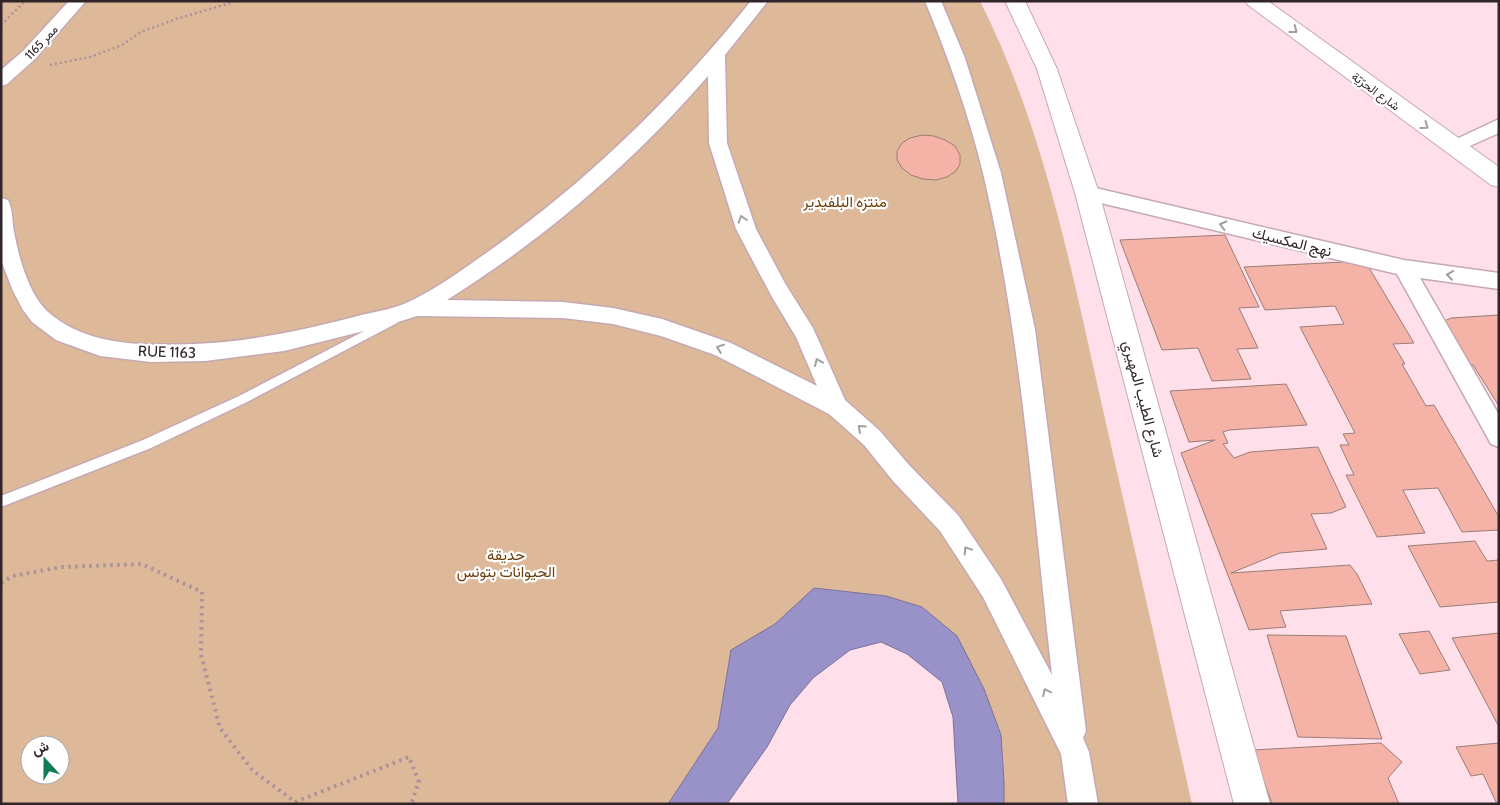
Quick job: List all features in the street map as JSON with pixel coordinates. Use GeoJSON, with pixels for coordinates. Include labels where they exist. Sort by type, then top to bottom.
{"type":"FeatureCollection","features":[{"type":"Feature","properties":{"kind":"main road","name":"شارع الطيب المهيري"},"geometry":{"type":"LineString","coordinates":[[1015,1],[1047,69],[1087,193],[1252,804]]}},
{"type":"Feature","properties":{"kind":"main road","name":"شارع الحرّيّة"},"geometry":{"type":"LineString","coordinates":[[1255,1],[1499,179]]}},
{"type":"Feature","properties":{"kind":"street","name":"ممر 1165"},"geometry":{"type":"LineString","coordinates":[[2,84],[78,1]]}},
{"type":"Feature","properties":{"kind":"street"},"geometry":{"type":"LineString","coordinates":[[417,308],[508,249],[538,226],[637,138],[718,55],[760,1]]}},
{"type":"Feature","properties":{"kind":"street"},"geometry":{"type":"LineString","coordinates":[[933,1],[956,58],[992,173],[1024,329],[1075,752],[1083,804]]}},
{"type":"Feature","properties":{"kind":"street"},"geometry":{"type":"LineString","coordinates":[[718,55],[716,97],[718,144],[746,229],[805,334],[837,407]]}},
{"type":"Feature","properties":{"kind":"street"},"geometry":{"type":"LineString","coordinates":[[1454,147],[1499,125]]}},
{"type":"Feature","properties":{"kind":"street","name":"نهج المكسيك"},"geometry":{"type":"LineString","coordinates":[[1087,193],[1404,268],[1499,281]]}},
{"type":"Feature","properties":{"kind":"street","name":"RUE 1163"},"geometry":{"type":"LineString","coordinates":[[1,205],[11,257],[24,292],[38,316],[68,338],[108,349],[190,354],[242,350],[326,333],[417,308]]}},
{"type":"Feature","properties":{"kind":"street"},"geometry":{"type":"LineString","coordinates":[[1404,268],[1499,437]]}},
{"type":"Feature","properties":{"kind":"street"},"geometry":{"type":"LineString","coordinates":[[417,308],[564,310],[613,316],[662,328],[723,349],[837,407],[872,438],[949,523],[992,588],[1075,752]]}},
{"type":"Feature","properties":{"kind":"lane"},"geometry":{"type":"LineString","coordinates":[[1,502],[147,444],[242,399],[417,308]]}},
{"type":"Feature","properties":{"kind":"path"},"geometry":{"type":"LineString","coordinates":[[1,25],[25,1]]}},
{"type":"Feature","properties":{"kind":"path"},"geometry":{"type":"LineString","coordinates":[[30,54],[52,66],[90,57],[122,44],[141,32],[176,19],[237,1]]}},
{"type":"Feature","properties":{"kind":"path"},"geometry":{"type":"LineString","coordinates":[[1,582],[13,576],[61,566],[142,564],[202,592],[201,654],[220,728],[253,771],[296,803],[409,757],[419,782],[410,804]]}},
{"type":"Feature","properties":{"kind":"green space"},"geometry":{"type":"Polygon","coordinates":[[[1,1],[980,1],[1021,95],[1052,192],[1065,242],[1192,804],[1004,804],[1001,735],[957,636],[922,607],[886,596],[815,588],[775,624],[732,650],[718,728],[668,804],[1,804],[1,1]]]}},
{"type":"Feature","properties":{"kind":"shaded area"},"geometry":{"type":"Polygon","coordinates":[[[814,588],[886,596],[922,607],[957,636],[984,689],[1001,735],[1004,804],[958,804],[953,717],[942,682],[907,654],[881,642],[850,650],[813,678],[790,705],[767,747],[727,804],[668,804],[718,728],[731,650],[775,624],[814,588]]]}},
{"type":"Feature","properties":{"kind":"building"},"geometry":{"type":"Polygon","coordinates":[[[922,135],[934,136],[955,146],[960,155],[960,164],[956,171],[947,177],[936,180],[923,179],[911,175],[902,168],[897,160],[897,151],[902,143],[910,138],[922,135]]]}},
{"type":"Feature","properties":{"kind":"building"},"geometry":{"type":"Polygon","coordinates":[[[1225,235],[1259,307],[1239,308],[1258,348],[1237,349],[1251,379],[1212,381],[1198,348],[1162,350],[1120,240],[1225,235]]]}},
{"type":"Feature","properties":{"kind":"building"},"geometry":{"type":"Polygon","coordinates":[[[1365,261],[1414,343],[1393,344],[1405,364],[1402,364],[1426,406],[1434,405],[1499,517],[1499,530],[1462,532],[1438,488],[1403,490],[1425,533],[1377,537],[1346,475],[1354,475],[1340,445],[1349,445],[1343,434],[1355,433],[1300,327],[1344,324],[1335,306],[1265,310],[1244,267],[1365,261]]]}},
{"type":"Feature","properties":{"kind":"building"},"geometry":{"type":"Polygon","coordinates":[[[1499,315],[1499,406],[1473,365],[1468,365],[1442,322],[1451,318],[1499,315]]]}},
{"type":"Feature","properties":{"kind":"building"},"geometry":{"type":"Polygon","coordinates":[[[1286,384],[1307,425],[1229,430],[1223,432],[1228,443],[1223,444],[1234,458],[1250,452],[1318,447],[1346,507],[1331,513],[1311,514],[1327,549],[1280,553],[1231,573],[1350,565],[1357,574],[1372,604],[1280,611],[1286,627],[1249,630],[1181,453],[1215,440],[1189,442],[1170,391],[1286,384]]]}},
{"type":"Feature","properties":{"kind":"building"},"geometry":{"type":"Polygon","coordinates":[[[1475,541],[1487,561],[1499,560],[1499,602],[1440,607],[1408,546],[1475,541]]]}},
{"type":"Feature","properties":{"kind":"building"},"geometry":{"type":"Polygon","coordinates":[[[1429,631],[1450,670],[1420,674],[1399,634],[1429,631]]]}},
{"type":"Feature","properties":{"kind":"building"},"geometry":{"type":"Polygon","coordinates":[[[1499,633],[1499,727],[1452,638],[1499,633]]]}},
{"type":"Feature","properties":{"kind":"building"},"geometry":{"type":"Polygon","coordinates":[[[1267,635],[1346,636],[1382,739],[1298,737],[1267,635]]]}},
{"type":"Feature","properties":{"kind":"building"},"geometry":{"type":"Polygon","coordinates":[[[1381,743],[1402,762],[1388,778],[1399,804],[1272,804],[1253,750],[1381,743]]]}},
{"type":"Feature","properties":{"kind":"building"},"geometry":{"type":"Polygon","coordinates":[[[1499,743],[1499,804],[1497,804],[1483,774],[1471,776],[1456,747],[1499,743]]]}},
{"type":"Feature","properties":{"kind":"park label","name":"منتزه البلفيدير"},"geometry":{"type":"Point","coordinates":[845,202]}},
{"type":"Feature","properties":{"kind":"park label","name":"حديقة الحيوانات بتونس"},"geometry":{"type":"Point","coordinates":[506,564]}}]}
